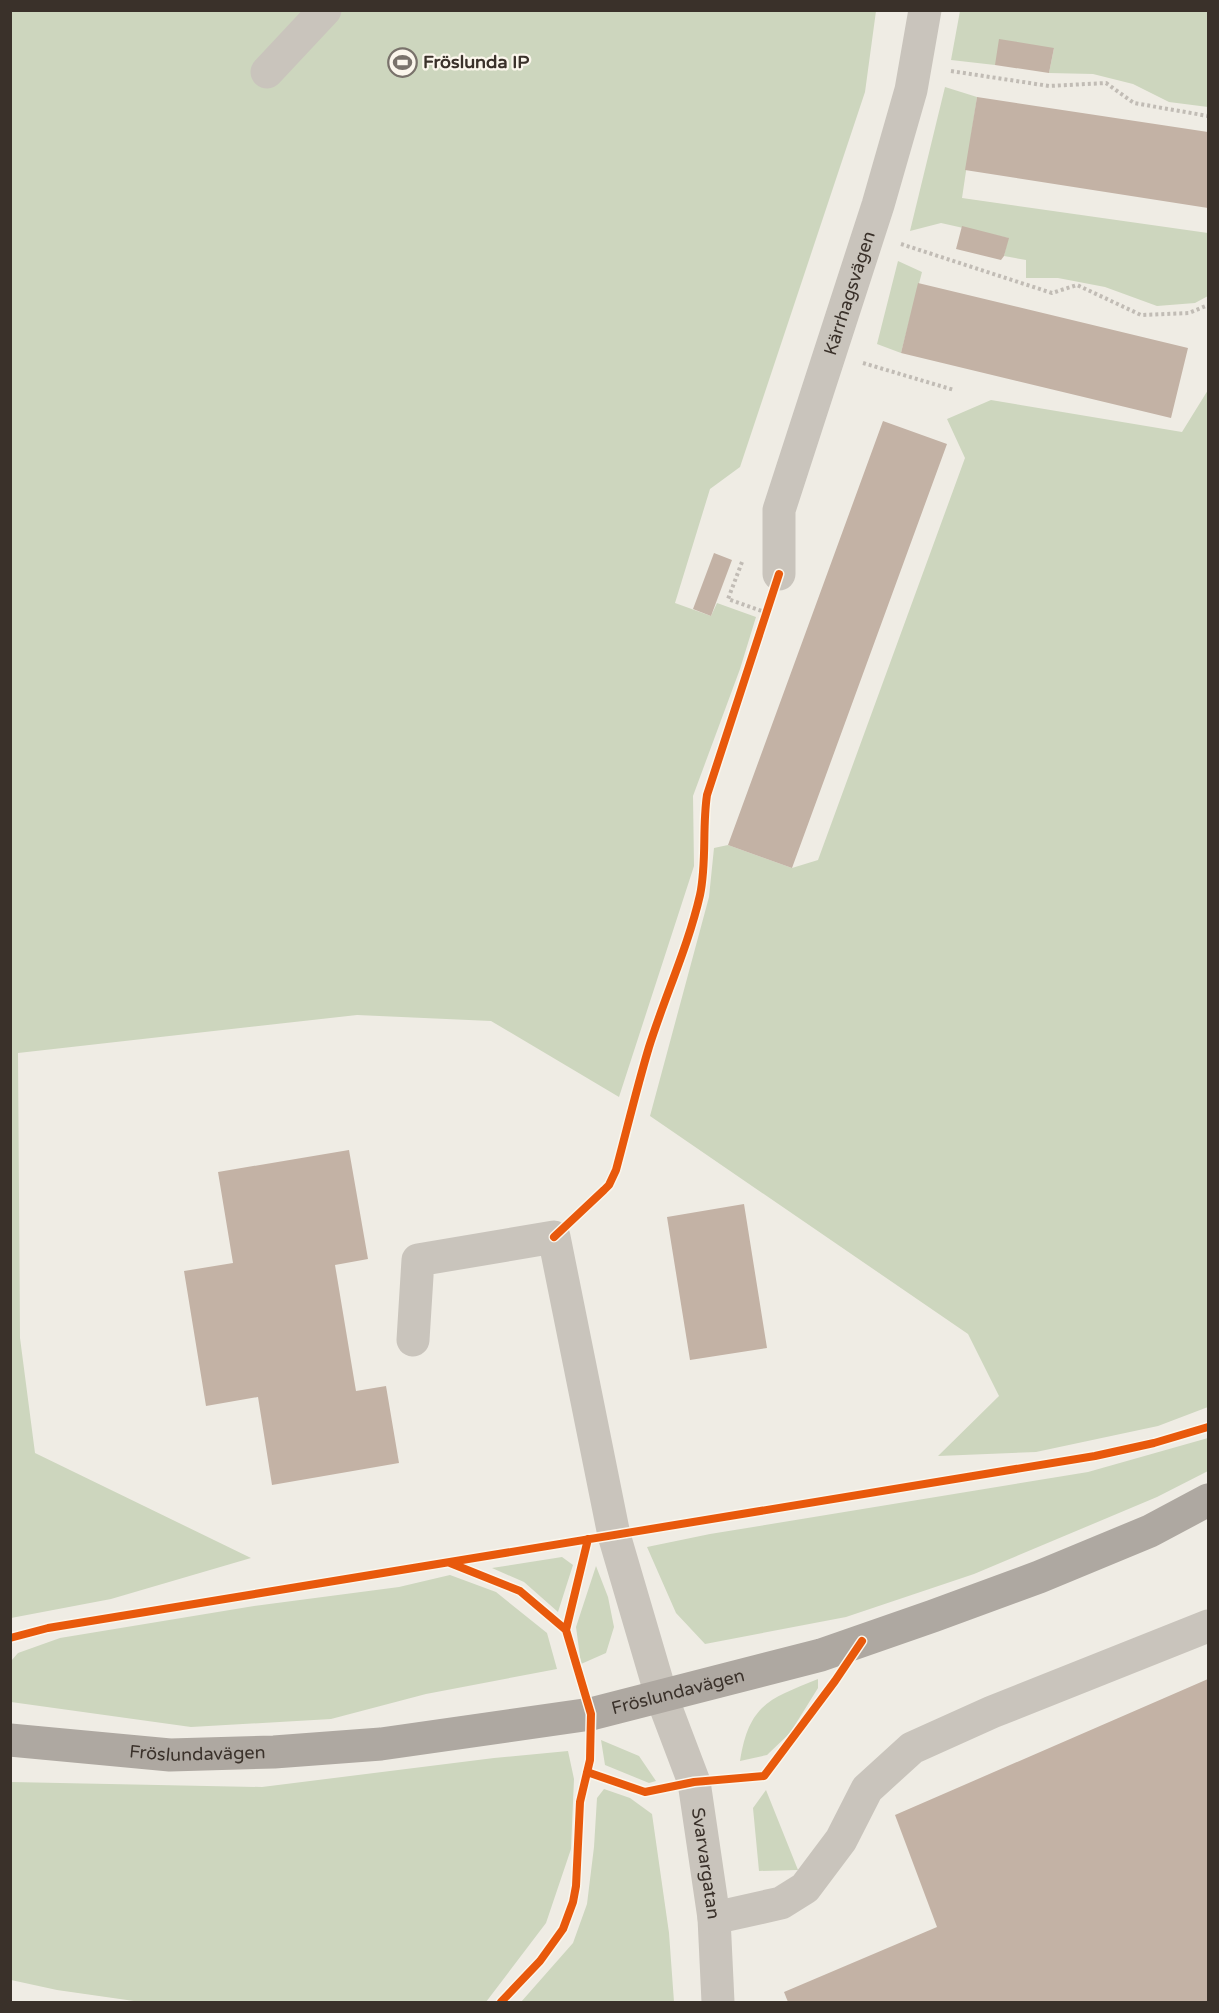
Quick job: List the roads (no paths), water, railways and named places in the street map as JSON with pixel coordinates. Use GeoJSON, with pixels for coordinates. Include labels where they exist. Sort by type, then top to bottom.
{"type":"FeatureCollection","features":[{"type":"Feature","properties":{"kind":"main road","name":"Fröslundavägen"},"geometry":{"type":"LineString","coordinates":[[10,1740],[170,1755],[274,1752],[381,1744],[591,1714],[821,1655],[1039,1577],[1150,1531],[1209,1500]]}},
{"type":"Feature","properties":{"kind":"street"},"geometry":{"type":"LineString","coordinates":[[267,72],[326,10]]}},
{"type":"Feature","properties":{"kind":"street","name":"Kärrhagsvägen"},"geometry":{"type":"LineString","coordinates":[[779,574],[779,510],[869,234],[910,90],[925,10]]}},
{"type":"Feature","properties":{"kind":"street","name":"Svarvargatan"},"geometry":{"type":"LineString","coordinates":[[413,1340],[418,1260],[554,1237],[614,1535],[662,1695],[694,1782],[714,1918],[718,2002]]}},
{"type":"Feature","properties":{"kind":"street"},"geometry":{"type":"LineString","coordinates":[[714,1918],[781,1903],[805,1888],[841,1840],[867,1789],[912,1748],[992,1712],[1209,1626]]}},
{"type":"Feature","properties":{"kind":"place","name":"Fröslunda IP"},"geometry":{"type":"Point","coordinates":[402,62]}}]}
